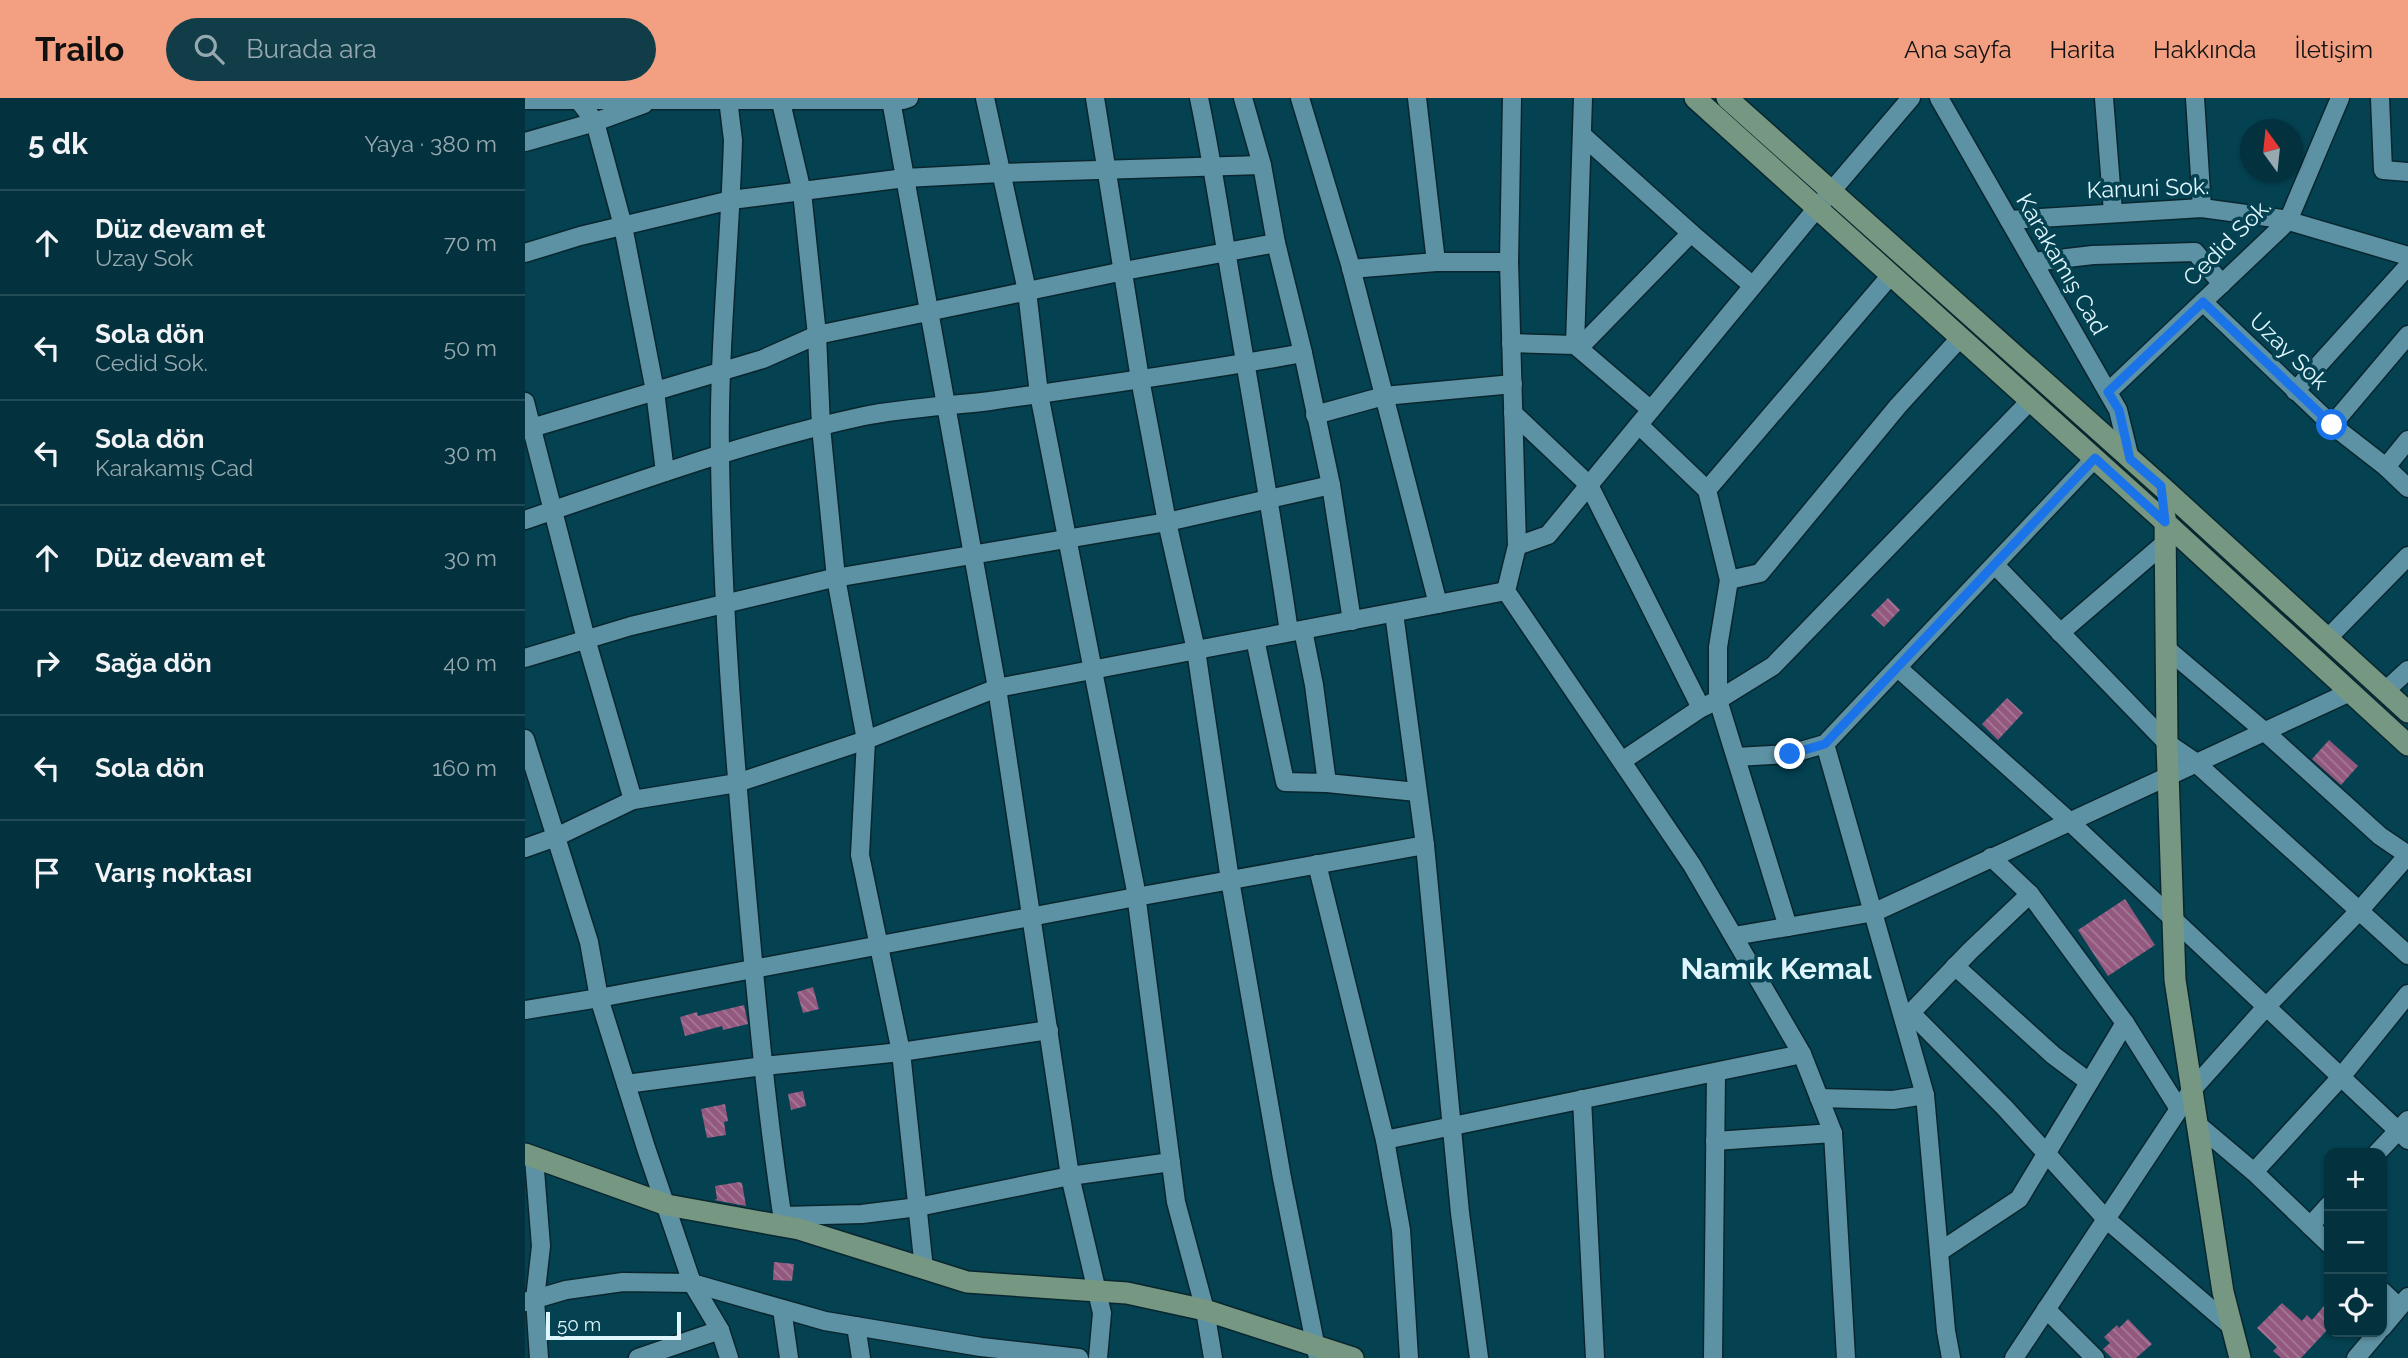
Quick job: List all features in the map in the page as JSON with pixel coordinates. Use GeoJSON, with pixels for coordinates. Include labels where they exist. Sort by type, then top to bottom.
{"type":"FeatureCollection","features":[{"type":"Feature","properties":{"kind":"main road"},"geometry":{"type":"LineString","coordinates":[[1695,98],[2095,458],[2165,532],[2408,745]]}},
{"type":"Feature","properties":{"kind":"main road"},"geometry":{"type":"LineString","coordinates":[[1727,98],[2161,486],[2408,712]]}},
{"type":"Feature","properties":{"kind":"main road"},"geometry":{"type":"LineString","coordinates":[[2161,486],[2165,532],[2167,743],[2175,980],[2191,1091],[2187,1116],[2223,1292],[2240,1358]]}},
{"type":"Feature","properties":{"kind":"main road"},"geometry":{"type":"LineString","coordinates":[[529,1156],[667,1205],[783,1221],[967,1282],[1127,1293],[1206,1310],[1317,1352],[1353,1358]]}},
{"type":"Feature","properties":{"kind":"street"},"geometry":{"type":"LineString","coordinates":[[985,98],[1027,291],[1039,394],[1136,897],[1176,1202],[1206,1310],[1213,1358]]}},
{"type":"Feature","properties":{"kind":"street"},"geometry":{"type":"LineString","coordinates":[[1095,98],[1140,379],[1167,522],[1196,650],[1230,880],[1282,1178],[1317,1352]]}},
{"type":"Feature","properties":{"kind":"street"},"geometry":{"type":"LineString","coordinates":[[1199,98],[1270,499],[1296,631],[1314,685],[1327,783]]}},
{"type":"Feature","properties":{"kind":"street"},"geometry":{"type":"LineString","coordinates":[[1243,98],[1262,164],[1276,243],[1331,485],[1352,621]]}},
{"type":"Feature","properties":{"kind":"street"},"geometry":{"type":"LineString","coordinates":[[1300,98],[1351,269],[1438,604]]}},
{"type":"Feature","properties":{"kind":"street"},"geometry":{"type":"LineString","coordinates":[[1417,98],[1436,262]]}},
{"type":"Feature","properties":{"kind":"street"},"geometry":{"type":"LineString","coordinates":[[1511,98],[1509,262],[1517,546],[1506,591],[1692,864],[1802,1054],[1833,1133],[1846,1358]]}},
{"type":"Feature","properties":{"kind":"street"},"geometry":{"type":"LineString","coordinates":[[1577,346],[1583,98]]}},
{"type":"Feature","properties":{"kind":"street"},"geometry":{"type":"LineString","coordinates":[[1517,546],[1548,535],[1911,98]]}},
{"type":"Feature","properties":{"kind":"street","name":"Karakamış Cad"},"geometry":{"type":"LineString","coordinates":[[1939,98],[2119,410],[2130,459]]}},
{"type":"Feature","properties":{"kind":"street"},"geometry":{"type":"LineString","coordinates":[[2104,98],[2113,212]]}},
{"type":"Feature","properties":{"kind":"street"},"geometry":{"type":"LineString","coordinates":[[2195,98],[2202,208]]}},
{"type":"Feature","properties":{"kind":"street","name":"Cedid Sok."},"geometry":{"type":"LineString","coordinates":[[2108,392],[2288,221],[2340,98]]}},
{"type":"Feature","properties":{"kind":"street"},"geometry":{"type":"LineString","coordinates":[[2380,98],[2383,170],[2408,172]]}},
{"type":"Feature","properties":{"kind":"street"},"geometry":{"type":"LineString","coordinates":[[577,99],[595,122],[623,226],[655,391],[665,472]]}},
{"type":"Feature","properties":{"kind":"street"},"geometry":{"type":"LineString","coordinates":[[525,142],[670,99]]}},
{"type":"Feature","properties":{"kind":"street"},"geometry":{"type":"LineString","coordinates":[[728,99],[733,140],[720,455],[725,604],[737,783],[754,969],[771,1147],[783,1221],[918,1207],[1069,1176],[1171,1162]]}},
{"type":"Feature","properties":{"kind":"street"},"geometry":{"type":"LineString","coordinates":[[781,99],[802,192],[817,334],[821,427],[836,578],[866,740],[860,855],[901,1052],[924,1269]]}},
{"type":"Feature","properties":{"kind":"street"},"geometry":{"type":"LineString","coordinates":[[525,100],[889,99],[930,310],[945,407],[997,688],[1033,917],[1069,1176],[1102,1313],[1098,1358]]}},
{"type":"Feature","properties":{"kind":"street"},"geometry":{"type":"LineString","coordinates":[[1581,135],[1753,286]]}},
{"type":"Feature","properties":{"kind":"street"},"geometry":{"type":"LineString","coordinates":[[525,253],[731,200],[905,178],[1262,164]]}},
{"type":"Feature","properties":{"kind":"street","name":"Kanuni Sok."},"geometry":{"type":"LineString","coordinates":[[2009,220],[2202,208],[2288,221],[2408,256]]}},
{"type":"Feature","properties":{"kind":"street"},"geometry":{"type":"LineString","coordinates":[[1577,346],[1691,233]]}},
{"type":"Feature","properties":{"kind":"street"},"geometry":{"type":"LineString","coordinates":[[528,429],[763,359],[817,334],[1276,243]]}},
{"type":"Feature","properties":{"kind":"street"},"geometry":{"type":"LineString","coordinates":[[2033,262],[2093,255],[2195,252],[2221,284]]}},
{"type":"Feature","properties":{"kind":"street"},"geometry":{"type":"LineString","coordinates":[[1351,269],[1436,262],[1509,262]]}},
{"type":"Feature","properties":{"kind":"street"},"geometry":{"type":"LineString","coordinates":[[2295,391],[2408,266]]}},
{"type":"Feature","properties":{"kind":"street"},"geometry":{"type":"LineString","coordinates":[[1707,490],[1891,275]]}},
{"type":"Feature","properties":{"kind":"street","name":"Uzay Sok"},"geometry":{"type":"LineString","coordinates":[[2203,302],[2332,425],[2408,488]]}},
{"type":"Feature","properties":{"kind":"street"},"geometry":{"type":"LineString","coordinates":[[2332,425],[2408,335]]}},
{"type":"Feature","properties":{"kind":"street"},"geometry":{"type":"LineString","coordinates":[[1729,580],[1760,573],[1898,406],[1961,337]]}},
{"type":"Feature","properties":{"kind":"street"},"geometry":{"type":"LineString","coordinates":[[1511,344],[1577,346],[1651,410]]}},
{"type":"Feature","properties":{"kind":"street"},"geometry":{"type":"LineString","coordinates":[[525,520],[720,455],[866,416],[1039,394],[1303,353]]}},
{"type":"Feature","properties":{"kind":"street"},"geometry":{"type":"LineString","coordinates":[[1315,415],[1384,396],[1513,384]]}},
{"type":"Feature","properties":{"kind":"street"},"geometry":{"type":"LineString","coordinates":[[1622,761],[1700,708],[1718,701],[1773,666],[2031,400]]}},
{"type":"Feature","properties":{"kind":"street"},"geometry":{"type":"LineString","coordinates":[[525,402],[528,429],[633,800]]}},
{"type":"Feature","properties":{"kind":"street"},"geometry":{"type":"LineString","coordinates":[[1513,413],[1588,485],[1700,708]]}},
{"type":"Feature","properties":{"kind":"street"},"geometry":{"type":"LineString","coordinates":[[1639,425],[1707,490],[1729,580],[1719,646],[1718,701],[1789,927]]}},
{"type":"Feature","properties":{"kind":"street"},"geometry":{"type":"LineString","coordinates":[[2385,467],[2408,440]]}},
{"type":"Feature","properties":{"kind":"street"},"geometry":{"type":"LineString","coordinates":[[1736,757],[1790,754],[1825,744],[2095,458]]}},
{"type":"Feature","properties":{"kind":"street"},"geometry":{"type":"LineString","coordinates":[[525,658],[632,626],[836,578],[1167,522],[1331,485]]}},
{"type":"Feature","properties":{"kind":"street"},"geometry":{"type":"LineString","coordinates":[[2060,633],[2165,532]]}},
{"type":"Feature","properties":{"kind":"street"},"geometry":{"type":"LineString","coordinates":[[2327,639],[2408,556]]}},
{"type":"Feature","properties":{"kind":"street"},"geometry":{"type":"LineString","coordinates":[[1995,565],[2167,743],[2195,762],[2408,954]]}},
{"type":"Feature","properties":{"kind":"street"},"geometry":{"type":"LineString","coordinates":[[525,848],[556,837],[633,800],[737,783],[866,740],[997,688],[1506,591]]}},
{"type":"Feature","properties":{"kind":"street"},"geometry":{"type":"LineString","coordinates":[[1394,612],[1425,845],[1459,1213],[1479,1358]]}},
{"type":"Feature","properties":{"kind":"street"},"geometry":{"type":"LineString","coordinates":[[1255,639],[1285,782],[1327,783],[1417,792]]}},
{"type":"Feature","properties":{"kind":"street"},"geometry":{"type":"LineString","coordinates":[[2166,648],[2264,731],[2380,836],[2408,855],[2360,911],[2266,1007],[2191,1091]]}},
{"type":"Feature","properties":{"kind":"street"},"geometry":{"type":"LineString","coordinates":[[1898,668],[2069,821],[2341,1077],[2405,1130],[2383,1148]]}},
{"type":"Feature","properties":{"kind":"street"},"geometry":{"type":"LineString","coordinates":[[2384,692],[2408,670]]}},
{"type":"Feature","properties":{"kind":"street"},"geometry":{"type":"LineString","coordinates":[[1734,936],[1875,912],[2350,692]]}},
{"type":"Feature","properties":{"kind":"street"},"geometry":{"type":"LineString","coordinates":[[525,739],[589,942],[599,998],[646,1148],[692,1283],[720,1330],[729,1358]]}},
{"type":"Feature","properties":{"kind":"street"},"geometry":{"type":"LineString","coordinates":[[1825,744],[1907,1017],[1925,1095],[1945,1331],[1951,1358]]}},
{"type":"Feature","properties":{"kind":"street"},"geometry":{"type":"LineString","coordinates":[[525,1010],[1425,845]]}},
{"type":"Feature","properties":{"kind":"street"},"geometry":{"type":"LineString","coordinates":[[1991,858],[2030,894],[2125,1023],[2187,1116],[2254,1172],[2324,1239]]}},
{"type":"Feature","properties":{"kind":"street"},"geometry":{"type":"LineString","coordinates":[[1317,864],[1385,1140],[1401,1230],[1409,1358]]}},
{"type":"Feature","properties":{"kind":"street"},"geometry":{"type":"LineString","coordinates":[[1907,1017],[1955,966],[2030,894]]}},
{"type":"Feature","properties":{"kind":"street"},"geometry":{"type":"LineString","coordinates":[[1955,966],[2053,1055],[2089,1082]]}},
{"type":"Feature","properties":{"kind":"street"},"geometry":{"type":"LineString","coordinates":[[2254,1172],[2341,1077],[2408,994]]}},
{"type":"Feature","properties":{"kind":"street"},"geometry":{"type":"LineString","coordinates":[[1907,1017],[2005,1108],[2106,1219],[2232,1327]]}},
{"type":"Feature","properties":{"kind":"street"},"geometry":{"type":"LineString","coordinates":[[1939,1252],[2019,1199],[2125,1023]]}},
{"type":"Feature","properties":{"kind":"street"},"geometry":{"type":"LineString","coordinates":[[626,1084],[901,1052],[1049,1030]]}},
{"type":"Feature","properties":{"kind":"street"},"geometry":{"type":"LineString","coordinates":[[1385,1140],[1802,1054]]}},
{"type":"Feature","properties":{"kind":"street"},"geometry":{"type":"LineString","coordinates":[[1713,1358],[1716,1072]]}},
{"type":"Feature","properties":{"kind":"street"},"geometry":{"type":"LineString","coordinates":[[1819,1098],[1893,1100],[1925,1095]]}},
{"type":"Feature","properties":{"kind":"street"},"geometry":{"type":"LineString","coordinates":[[1583,1099],[1595,1358]]}},
{"type":"Feature","properties":{"kind":"street"},"geometry":{"type":"LineString","coordinates":[[2014,1358],[2106,1219],[2187,1116]]}},
{"type":"Feature","properties":{"kind":"street"},"geometry":{"type":"LineString","coordinates":[[1715,1140],[1833,1133]]}},
{"type":"Feature","properties":{"kind":"street"},"geometry":{"type":"LineString","coordinates":[[529,1156],[533,1244],[530,1300],[539,1358]]}},
{"type":"Feature","properties":{"kind":"street"},"geometry":{"type":"LineString","coordinates":[[2310,1226],[2324,1211]]}},
{"type":"Feature","properties":{"kind":"street"},"geometry":{"type":"LineString","coordinates":[[530,1300],[566,1290],[623,1282],[692,1283],[825,1321],[981,1347],[1079,1358]]}},
{"type":"Feature","properties":{"kind":"street"},"geometry":{"type":"LineString","coordinates":[[2387,1294],[2404,1302],[2387,1322]]}},
{"type":"Feature","properties":{"kind":"street"},"geometry":{"type":"LineString","coordinates":[[2046,1308],[2095,1358]]}},
{"type":"Feature","properties":{"kind":"street"},"geometry":{"type":"LineString","coordinates":[[782,1309],[789,1358]]}},
{"type":"Feature","properties":{"kind":"street"},"geometry":{"type":"LineString","coordinates":[[856,1326],[860,1358]]}},
{"type":"Feature","properties":{"kind":"street"},"geometry":{"type":"LineString","coordinates":[[638,1358],[720,1330]]}},
{"type":"Feature","properties":{"kind":"street"},"geometry":{"type":"LineString","coordinates":[[2356,1358],[2374,1337]]}},
{"type":"Feature","properties":{"kind":"building"},"geometry":{"type":"Polygon","coordinates":[[[1888,598],[1900,610],[1884,627],[1871,615],[1888,598]]]}},
{"type":"Feature","properties":{"kind":"building"},"geometry":{"type":"Polygon","coordinates":[[[2007,698],[2023,713],[1998,740],[1982,724],[2007,698]]]}},
{"type":"Feature","properties":{"kind":"building"},"geometry":{"type":"Polygon","coordinates":[[[2329,740],[2358,766],[2341,785],[2312,759],[2329,740]]]}},
{"type":"Feature","properties":{"kind":"building"},"geometry":{"type":"Polygon","coordinates":[[[2125,899],[2155,945],[2108,976],[2078,930],[2125,899]]]}},
{"type":"Feature","properties":{"kind":"building"},"geometry":{"type":"Polygon","coordinates":[[[813,987],[819,1009],[803,1013],[797,992],[813,987]]]}},
{"type":"Feature","properties":{"kind":"building"},"geometry":{"type":"Polygon","coordinates":[[[744,1005],[748,1024],[723,1030],[722,1026],[685,1036],[680,1017],[697,1012],[698,1016],[744,1005]]]}},
{"type":"Feature","properties":{"kind":"building"},"geometry":{"type":"Polygon","coordinates":[[[803,1091],[806,1106],[791,1110],[788,1094],[803,1091]]]}},
{"type":"Feature","properties":{"kind":"building"},"geometry":{"type":"Polygon","coordinates":[[[725,1104],[728,1121],[724,1122],[726,1135],[707,1138],[701,1109],[725,1104]]]}},
{"type":"Feature","properties":{"kind":"building"},"geometry":{"type":"Polygon","coordinates":[[[742,1183],[746,1206],[714,1200],[717,1199],[715,1186],[742,1183]]]}},
{"type":"Feature","properties":{"kind":"building"},"geometry":{"type":"Polygon","coordinates":[[[774,1262],[794,1264],[792,1281],[773,1280],[774,1262]]]}},
{"type":"Feature","properties":{"kind":"building"},"geometry":{"type":"Polygon","coordinates":[[[2282,1303],[2302,1321],[2307,1315],[2312,1320],[2324,1306],[2324,1333],[2301,1358],[2281,1358],[2273,1351],[2277,1347],[2257,1328],[2282,1303]]]}},
{"type":"Feature","properties":{"kind":"building"},"geometry":{"type":"Polygon","coordinates":[[[2128,1319],[2152,1344],[2136,1358],[2112,1358],[2103,1349],[2110,1343],[2104,1337],[2128,1319]]]}},
{"type":"Feature","properties":{"kind":"district","name":"Namık Kemal"},"geometry":{"type":"Point","coordinates":[1776,969]}},
{"type":"Feature","properties":{"kind":"route"},"geometry":{"type":"LineString","coordinates":[[1790,754],[1825,744],[2095,458],[2165,522],[2161,486],[2130,459],[2119,410],[2108,392],[2203,302],[2332,425]]}}]}
